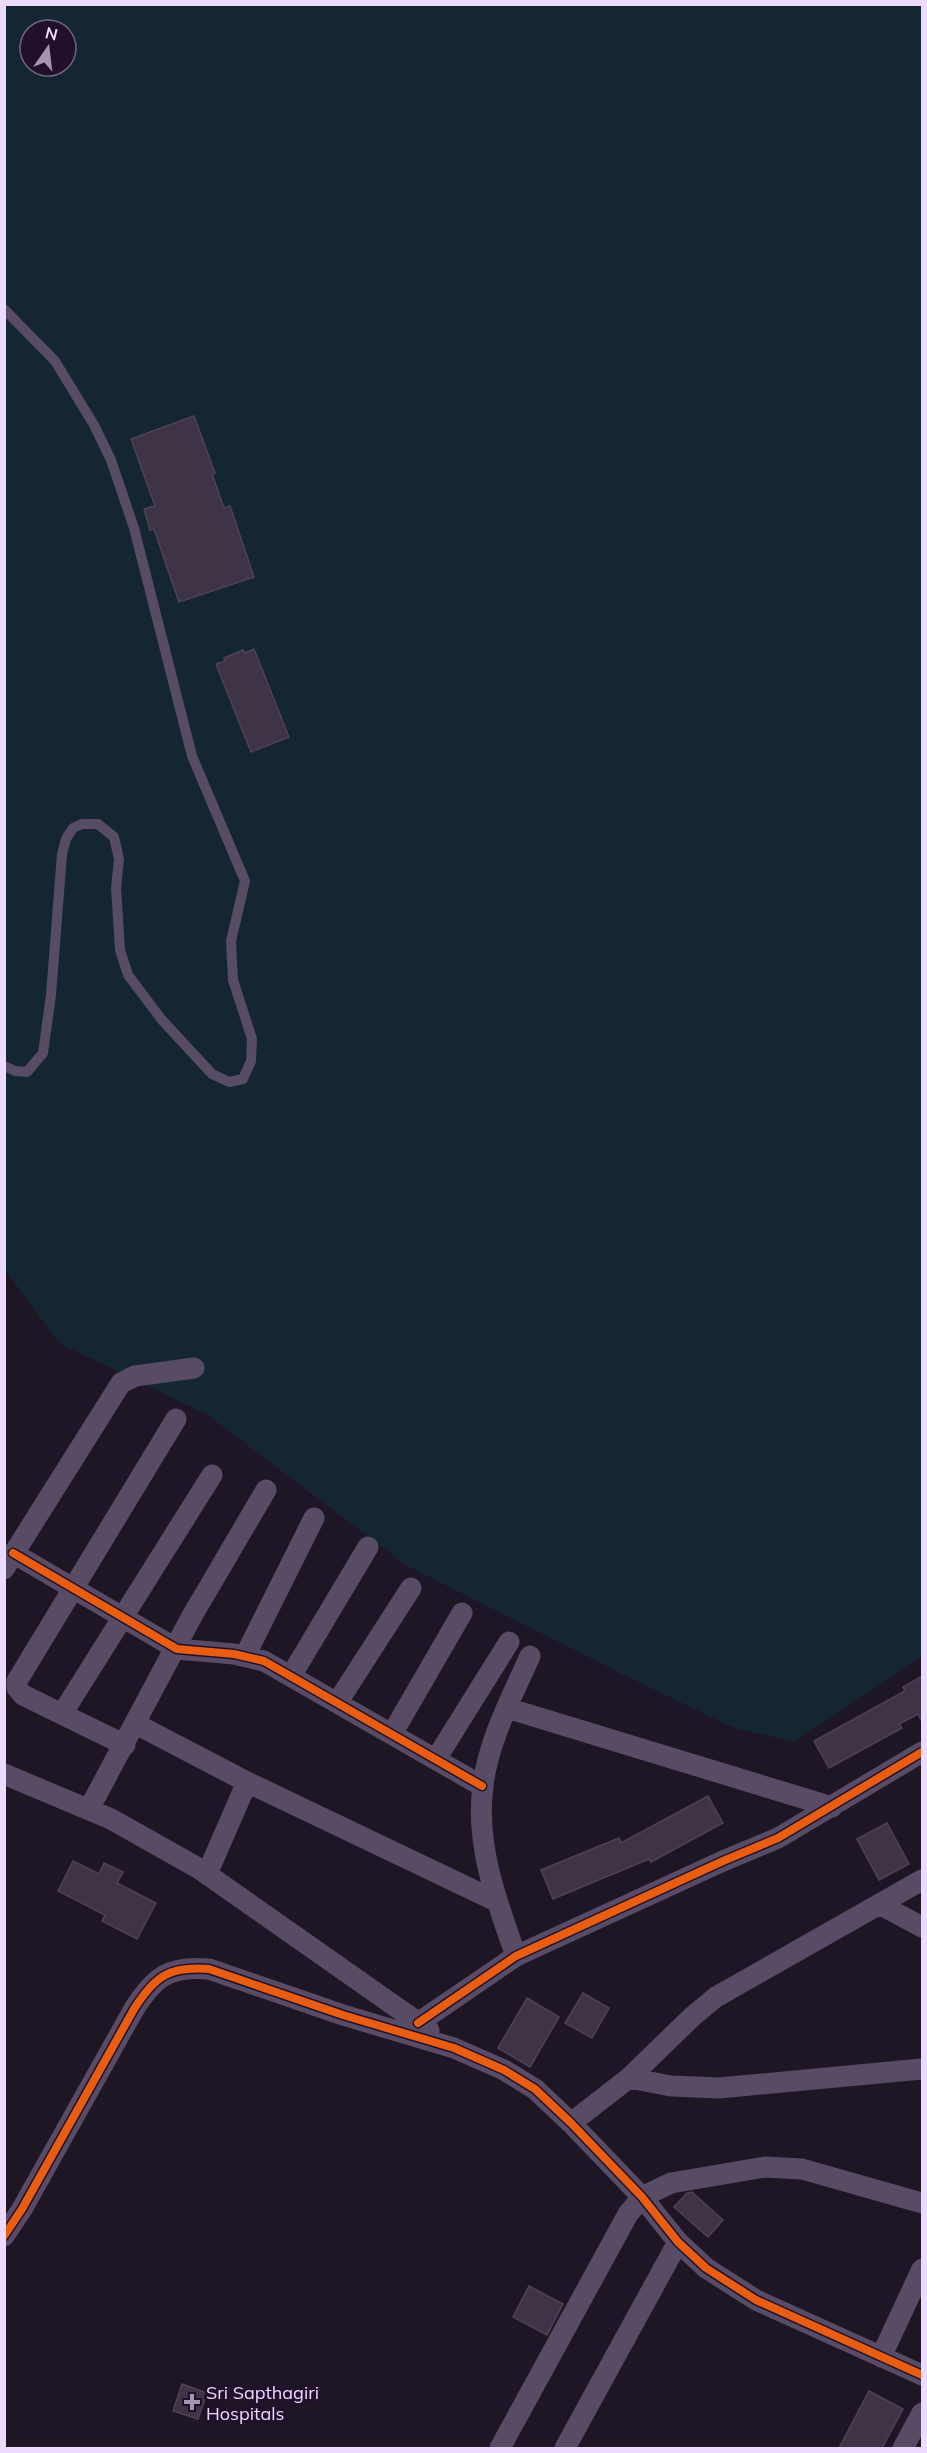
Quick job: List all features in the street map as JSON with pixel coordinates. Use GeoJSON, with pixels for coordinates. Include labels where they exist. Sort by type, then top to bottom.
{"type":"FeatureCollection","features":[{"type":"Feature","properties":{"kind":"street"},"geometry":{"type":"LineString","coordinates":[[194,1368],[135,1376],[121,1383],[9,1561],[73,1588],[177,1649],[245,1656],[264,1661],[483,1786]]}},
{"type":"Feature","properties":{"kind":"street"},"geometry":{"type":"LineString","coordinates":[[125,1745],[23,1695],[17,1688],[17,1681],[176,1419]]}},
{"type":"Feature","properties":{"kind":"street"},"geometry":{"type":"LineString","coordinates":[[62,1714],[212,1475]]}},
{"type":"Feature","properties":{"kind":"street"},"geometry":{"type":"LineString","coordinates":[[89,1809],[177,1649],[192,1616],[266,1490]]}},
{"type":"Feature","properties":{"kind":"street"},"geometry":{"type":"LineString","coordinates":[[245,1656],[314,1518]]}},
{"type":"Feature","properties":{"kind":"street"},"geometry":{"type":"LineString","coordinates":[[291,1676],[368,1547]]}},
{"type":"Feature","properties":{"kind":"street"},"geometry":{"type":"LineString","coordinates":[[337,1703],[411,1588]]}},
{"type":"Feature","properties":{"kind":"street"},"geometry":{"type":"LineString","coordinates":[[392,1734],[462,1614]]}},
{"type":"Feature","properties":{"kind":"street"},"geometry":{"type":"LineString","coordinates":[[436,1759],[508,1642]]}},
{"type":"Feature","properties":{"kind":"street"},"geometry":{"type":"LineString","coordinates":[[516,1956],[490,1884],[485,1849],[483,1786],[495,1738],[530,1656]]}},
{"type":"Feature","properties":{"kind":"street"},"geometry":{"type":"LineString","coordinates":[[507,1708],[832,1807]]}},
{"type":"Feature","properties":{"kind":"street"},"geometry":{"type":"LineString","coordinates":[[136,1724],[247,1782],[496,1900]]}},
{"type":"Feature","properties":{"kind":"street"},"geometry":{"type":"LineString","coordinates":[[418,2023],[516,1956],[778,1838],[922,1752]]}},
{"type":"Feature","properties":{"kind":"street"},"geometry":{"type":"LineString","coordinates":[[4,1774],[89,1809],[140,1834],[207,1874],[454,2048]]}},
{"type":"Feature","properties":{"kind":"street"},"geometry":{"type":"LineString","coordinates":[[207,1874],[247,1782]]}},
{"type":"Feature","properties":{"kind":"street"},"geometry":{"type":"LineString","coordinates":[[571,2123],[629,2078],[716,1997],[922,1880]]}},
{"type":"Feature","properties":{"kind":"street"},"geometry":{"type":"LineString","coordinates":[[879,1904],[922,1928]]}},
{"type":"Feature","properties":{"kind":"street"},"geometry":{"type":"LineString","coordinates":[[4,2236],[22,2209],[134,2008],[148,1988],[161,1976],[188,1968],[226,1974],[343,2015],[454,2048],[504,2070],[536,2089],[571,2123],[642,2197],[678,2242],[706,2268],[756,2300],[922,2375]]}},
{"type":"Feature","properties":{"kind":"street"},"geometry":{"type":"LineString","coordinates":[[629,2078],[671,2086],[707,2089],[922,2069]]}},
{"type":"Feature","properties":{"kind":"street"},"geometry":{"type":"LineString","coordinates":[[500,2448],[628,2214],[642,2197],[671,2183],[744,2170],[783,2167],[818,2173],[922,2203]]}},
{"type":"Feature","properties":{"kind":"street"},"geometry":{"type":"LineString","coordinates":[[565,2448],[678,2242]]}},
{"type":"Feature","properties":{"kind":"street"},"geometry":{"type":"LineString","coordinates":[[881,2357],[922,2270]]}},
{"type":"Feature","properties":{"kind":"street"},"geometry":{"type":"LineString","coordinates":[[903,2448],[922,2413]]}},
{"type":"Feature","properties":{"kind":"lane"},"geometry":{"type":"LineString","coordinates":[[4,309],[55,361],[75,391],[111,460],[134,528],[192,756],[245,881],[231,941],[233,980],[252,1039],[251,1061],[243,1079],[229,1082],[212,1074],[162,1020],[128,975],[120,950],[116,888],[119,859],[114,837],[98,824],[82,824],[73,828],[66,839],[62,854],[51,996],[43,1053],[27,1072],[15,1071],[4,1066]]}},
{"type":"Feature","properties":{"kind":"shaded area"},"geometry":{"type":"Polygon","coordinates":[[[5,5],[922,5],[922,1657],[794,1742],[734,1728],[406,1565],[206,1414],[59,1343],[5,1270],[5,5]]]}},
{"type":"Feature","properties":{"kind":"building"},"geometry":{"type":"Polygon","coordinates":[[[194,416],[215,473],[212,474],[224,508],[230,506],[254,577],[179,602],[154,529],[150,530],[144,509],[155,506],[131,439],[194,416]]]}},
{"type":"Feature","properties":{"kind":"building"},"geometry":{"type":"Polygon","coordinates":[[[254,649],[289,737],[251,752],[216,664],[243,650],[245,653],[254,649]]]}},
{"type":"Feature","properties":{"kind":"building"},"geometry":{"type":"Polygon","coordinates":[[[922,1676],[922,1722],[918,1714],[899,1724],[902,1728],[829,1768],[814,1741],[905,1691],[903,1687],[922,1676]]]}},
{"type":"Feature","properties":{"kind":"building"},"geometry":{"type":"Polygon","coordinates":[[[708,1796],[723,1823],[651,1862],[649,1859],[553,1899],[541,1870],[619,1838],[621,1843],[708,1796]]]}},
{"type":"Feature","properties":{"kind":"building"},"geometry":{"type":"Polygon","coordinates":[[[887,1823],[909,1864],[879,1880],[857,1839],[887,1823]]]}},
{"type":"Feature","properties":{"kind":"building"},"geometry":{"type":"Polygon","coordinates":[[[73,1861],[99,1874],[104,1863],[123,1872],[117,1883],[156,1903],[137,1939],[102,1921],[105,1915],[58,1891],[73,1861]]]}},
{"type":"Feature","properties":{"kind":"building"},"geometry":{"type":"Polygon","coordinates":[[[583,1993],[609,2008],[592,2038],[565,2023],[583,1993]]]}},
{"type":"Feature","properties":{"kind":"building"},"geometry":{"type":"Polygon","coordinates":[[[527,1998],[559,2017],[530,2067],[498,2048],[527,1998]]]}},
{"type":"Feature","properties":{"kind":"building"},"geometry":{"type":"Polygon","coordinates":[[[692,2192],[723,2220],[708,2237],[674,2207],[687,2193],[692,2192]]]}},
{"type":"Feature","properties":{"kind":"building"},"geometry":{"type":"Polygon","coordinates":[[[529,2286],[563,2304],[547,2335],[513,2317],[529,2286]]]}},
{"type":"Feature","properties":{"kind":"building"},"geometry":{"type":"Polygon","coordinates":[[[182,2384],[207,2393],[198,2419],[173,2411],[182,2384]]]}},
{"type":"Feature","properties":{"kind":"building"},"geometry":{"type":"Polygon","coordinates":[[[869,2391],[903,2409],[882,2448],[839,2448],[869,2391]]]}},
{"type":"Feature","properties":{"kind":"cycle path"},"geometry":{"type":"LineString","coordinates":[[13,1553],[177,1649],[234,1654],[264,1661],[482,1786]]}},
{"type":"Feature","properties":{"kind":"cycle path"},"geometry":{"type":"LineString","coordinates":[[418,2023],[516,1956],[778,1838],[922,1752]]}},
{"type":"Feature","properties":{"kind":"cycle path"},"geometry":{"type":"LineString","coordinates":[[4,2236],[22,2209],[134,2009],[149,1988],[164,1975],[173,1972],[183,1969],[209,1969],[343,2015],[454,2048],[504,2070],[535,2089],[571,2123],[642,2197],[678,2242],[706,2268],[756,2300],[922,2375]]}},
{"type":"Feature","properties":{"kind":"place","name":"Sri Sapthagiri Hospitals"},"geometry":{"type":"Point","coordinates":[192,2402]}}]}
